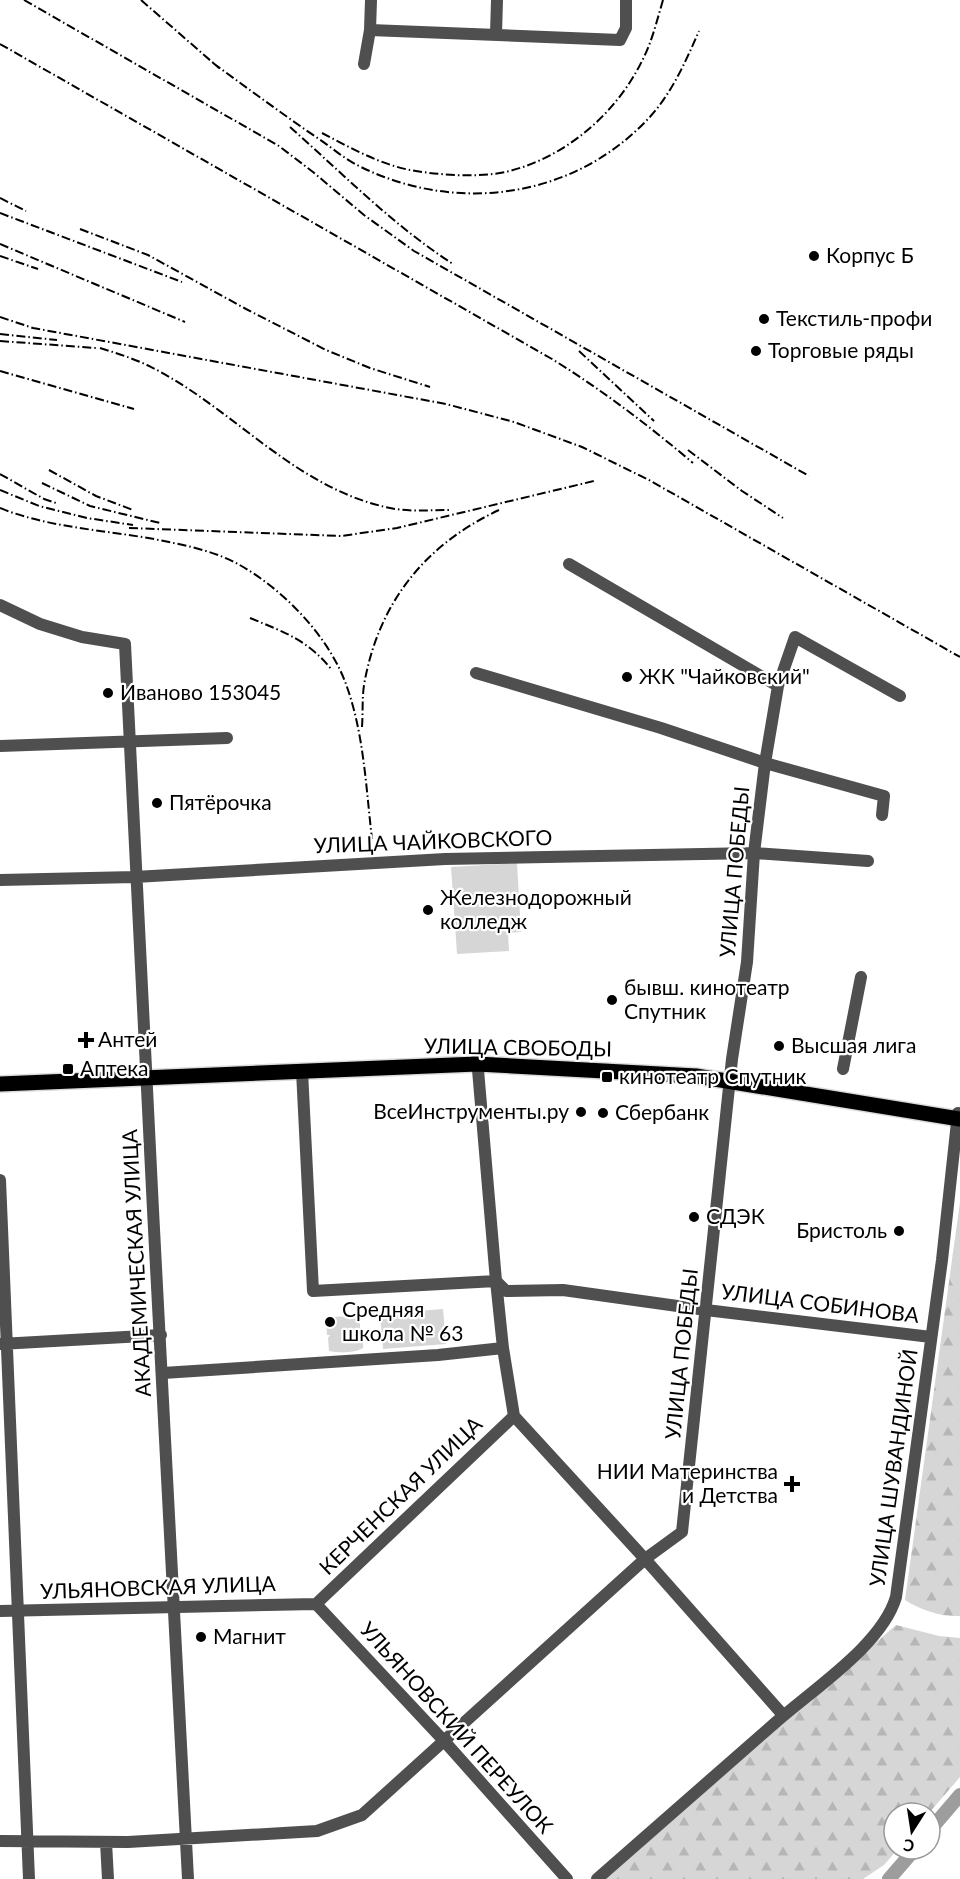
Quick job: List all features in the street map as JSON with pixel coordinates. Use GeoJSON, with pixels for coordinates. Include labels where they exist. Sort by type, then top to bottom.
{"type":"FeatureCollection","features":[{"type":"Feature","properties":{"kind":"main road","name":"УЛИЦА СВОБОДЫ"},"geometry":{"type":"LineString","coordinates":[[0,1079],[302,1071],[477,1061]]}},
{"type":"Feature","properties":{"kind":"main road","name":"УЛИЦА СВОБОДЫ"},"geometry":{"type":"LineString","coordinates":[[0,1084],[145,1075],[477,1061],[695,1069],[959,1116]]}},
{"type":"Feature","properties":{"kind":"street"},"geometry":{"type":"LineString","coordinates":[[364,64],[370,30],[371,0]]}},
{"type":"Feature","properties":{"kind":"street"},"geometry":{"type":"LineString","coordinates":[[496,34],[497,0]]}},
{"type":"Feature","properties":{"kind":"street"},"geometry":{"type":"LineString","coordinates":[[370,30],[620,40],[626,28],[626,0]]}},
{"type":"Feature","properties":{"kind":"street"},"geometry":{"type":"LineString","coordinates":[[569,564],[778,686]]}},
{"type":"Feature","properties":{"kind":"street","name":"АКАДЕМИЧЕСКАЯ УЛИЦА"},"geometry":{"type":"LineString","coordinates":[[0,605],[40,624],[82,637],[125,644],[135,877],[142,966],[145,1075],[161,1335],[188,1879]]}},
{"type":"Feature","properties":{"kind":"street","name":"УЛИЦА ПОБЕДЫ"},"geometry":{"type":"LineString","coordinates":[[0,1841],[106,1842],[318,1831],[362,1815],[645,1559],[682,1532],[730,1077],[747,962],[754,853],[765,763],[778,686],[795,637],[900,696]]}},
{"type":"Feature","properties":{"kind":"street"},"geometry":{"type":"LineString","coordinates":[[476,673],[661,728],[765,763],[884,796],[882,815]]}},
{"type":"Feature","properties":{"kind":"street"},"geometry":{"type":"LineString","coordinates":[[0,746],[227,738]]}},
{"type":"Feature","properties":{"kind":"street","name":"УЛИЦА ЧАЙКОВСКОГО"},"geometry":{"type":"LineString","coordinates":[[0,880],[135,877],[446,859],[754,853],[868,861]]}},
{"type":"Feature","properties":{"kind":"street"},"geometry":{"type":"LineString","coordinates":[[843,1069],[861,977]]}},
{"type":"Feature","properties":{"kind":"street"},"geometry":{"type":"LineString","coordinates":[[477,1061],[496,1281],[503,1348],[514,1416],[783,1715]]}},
{"type":"Feature","properties":{"kind":"street","name":"УЛИЦА СОБИНОВА"},"geometry":{"type":"LineString","coordinates":[[302,1071],[313,1292],[496,1281],[506,1291],[563,1290],[932,1337]]}},
{"type":"Feature","properties":{"kind":"street","name":"УЛИЦА ШУВАНДИНОЙ"},"geometry":{"type":"LineString","coordinates":[[597,1879],[858,1652],[884,1624],[892,1610],[897,1597],[959,1116]]}},
{"type":"Feature","properties":{"kind":"street"},"geometry":{"type":"LineString","coordinates":[[0,1180],[4,1344],[19,1612],[29,1879]]}},
{"type":"Feature","properties":{"kind":"street"},"geometry":{"type":"LineString","coordinates":[[4,1344],[161,1335]]}},
{"type":"Feature","properties":{"kind":"street"},"geometry":{"type":"LineString","coordinates":[[163,1373],[427,1356],[503,1348]]}},
{"type":"Feature","properties":{"kind":"street","name":"КЕРЧЕНСКАЯ УЛИЦА"},"geometry":{"type":"LineString","coordinates":[[316,1604],[514,1416]]}},
{"type":"Feature","properties":{"kind":"street","name":"УЛЬЯНОВСКАЯ УЛИЦА"},"geometry":{"type":"LineString","coordinates":[[0,1611],[316,1604]]}},
{"type":"Feature","properties":{"kind":"street","name":"УЛЬЯНОВСКИЙ ПЕРЕУЛОК"},"geometry":{"type":"LineString","coordinates":[[316,1604],[445,1742],[567,1879]]}},
{"type":"Feature","properties":{"kind":"street"},"geometry":{"type":"LineString","coordinates":[[106,1842],[108,1879]]}},
{"type":"Feature","properties":{"kind":"green space"},"geometry":{"type":"Polygon","coordinates":[[[517,863],[521,932],[508,933],[509,951],[457,954],[451,867],[517,863]]]}},
{"type":"Feature","properties":{"kind":"green space"},"geometry":{"type":"Polygon","coordinates":[[[960,1202],[960,1616],[953,1616],[931,1612],[905,1600],[960,1202]]]}},
{"type":"Feature","properties":{"kind":"green space"},"geometry":{"type":"Polygon","coordinates":[[[443,1309],[446,1344],[383,1349],[380,1314],[443,1309]]]}},
{"type":"Feature","properties":{"kind":"green space"},"geometry":{"type":"Polygon","coordinates":[[[360,1316],[363,1348],[346,1352],[329,1351],[328,1338],[330,1335],[327,1335],[326,1317],[360,1316]]]}},
{"type":"Feature","properties":{"kind":"green space"},"geometry":{"type":"Polygon","coordinates":[[[896,1625],[939,1636],[960,1638],[960,1777],[939,1801],[882,1801],[882,1861],[888,1861],[884,1865],[863,1879],[606,1879],[896,1625]]]}},
{"type":"Feature","properties":{"kind":"waterway"},"geometry":{"type":"LineString","coordinates":[[942,1816],[960,1795]]}},
{"type":"Feature","properties":{"kind":"waterway"},"geometry":{"type":"LineString","coordinates":[[889,1879],[905,1861]]}},
{"type":"Feature","properties":{"kind":"railway"},"geometry":{"type":"LineString","coordinates":[[24,0],[279,146],[364,215],[414,251],[809,476]]}},
{"type":"Feature","properties":{"kind":"railway"},"geometry":{"type":"LineString","coordinates":[[141,0],[219,68]]}},
{"type":"Feature","properties":{"kind":"railway"},"geometry":{"type":"LineString","coordinates":[[322,133],[376,159],[421,172],[482,175],[527,166],[548,157],[586,132],[618,99],[646,54],[663,0]]}},
{"type":"Feature","properties":{"kind":"railway"},"geometry":{"type":"LineString","coordinates":[[213,63],[357,165],[394,180],[432,190],[471,193],[510,191],[547,182],[583,168],[617,147],[656,110],[683,67],[699,31]]}},
{"type":"Feature","properties":{"kind":"railway"},"geometry":{"type":"LineString","coordinates":[[0,44],[552,359],[624,408],[693,463]]}},
{"type":"Feature","properties":{"kind":"railway"},"geometry":{"type":"LineString","coordinates":[[290,127],[389,216],[453,264]]}},
{"type":"Feature","properties":{"kind":"railway"},"geometry":{"type":"LineString","coordinates":[[0,198],[26,211]]}},
{"type":"Feature","properties":{"kind":"railway"},"geometry":{"type":"LineString","coordinates":[[0,213],[182,282]]}},
{"type":"Feature","properties":{"kind":"railway"},"geometry":{"type":"LineString","coordinates":[[80,229],[148,255],[326,350],[370,368],[430,387]]}},
{"type":"Feature","properties":{"kind":"railway"},"geometry":{"type":"LineString","coordinates":[[0,244],[185,322]]}},
{"type":"Feature","properties":{"kind":"railway"},"geometry":{"type":"LineString","coordinates":[[0,256],[38,269]]}},
{"type":"Feature","properties":{"kind":"railway"},"geometry":{"type":"LineString","coordinates":[[0,317],[33,328],[446,404],[514,422],[582,447],[649,480],[960,657]]}},
{"type":"Feature","properties":{"kind":"railway"},"geometry":{"type":"LineString","coordinates":[[0,334],[57,340]]}},
{"type":"Feature","properties":{"kind":"railway"},"geometry":{"type":"LineString","coordinates":[[0,341],[96,348]]}},
{"type":"Feature","properties":{"kind":"railway"},"geometry":{"type":"LineString","coordinates":[[100,348],[141,362],[178,382],[293,465],[355,498],[390,508],[449,510]]}},
{"type":"Feature","properties":{"kind":"railway"},"geometry":{"type":"LineString","coordinates":[[579,351],[654,421]]}},
{"type":"Feature","properties":{"kind":"railway"},"geometry":{"type":"LineString","coordinates":[[0,371],[134,409]]}},
{"type":"Feature","properties":{"kind":"railway"},"geometry":{"type":"LineString","coordinates":[[688,450],[742,491],[783,518]]}},
{"type":"Feature","properties":{"kind":"railway"},"geometry":{"type":"LineString","coordinates":[[49,470],[96,496],[133,510]]}},
{"type":"Feature","properties":{"kind":"railway"},"geometry":{"type":"LineString","coordinates":[[0,474],[44,499],[56,503]]}},
{"type":"Feature","properties":{"kind":"railway"},"geometry":{"type":"LineString","coordinates":[[129,528],[341,536],[397,528],[594,481]]}},
{"type":"Feature","properties":{"kind":"railway"},"geometry":{"type":"LineString","coordinates":[[42,483],[90,506],[160,523]]}},
{"type":"Feature","properties":{"kind":"railway"},"geometry":{"type":"LineString","coordinates":[[0,490],[39,506],[87,518],[133,525]]}},
{"type":"Feature","properties":{"kind":"railway"},"geometry":{"type":"LineString","coordinates":[[0,508],[40,520],[144,537],[212,553],[255,574],[288,601],[303,616],[329,650],[347,687],[361,743],[372,839]]}},
{"type":"Feature","properties":{"kind":"railway"},"geometry":{"type":"LineString","coordinates":[[362,727],[364,685],[371,656],[380,628],[393,603],[427,559],[472,524],[499,510]]}},
{"type":"Feature","properties":{"kind":"railway"},"geometry":{"type":"LineString","coordinates":[[250,618],[304,644],[332,670]]}},
{"type":"Feature","properties":{"kind":"place","name":"Корпус Б"},"geometry":{"type":"Point","coordinates":[814,256]}},
{"type":"Feature","properties":{"kind":"place","name":"Текстиль-профи"},"geometry":{"type":"Point","coordinates":[764,319]}},
{"type":"Feature","properties":{"kind":"place","name":"Торговые ряды"},"geometry":{"type":"Point","coordinates":[756,351]}},
{"type":"Feature","properties":{"kind":"place","name":"ЖК \"Чайковский\""},"geometry":{"type":"Point","coordinates":[627,677]}},
{"type":"Feature","properties":{"kind":"place","name":"Иваново 153045"},"geometry":{"type":"Point","coordinates":[108,693]}},
{"type":"Feature","properties":{"kind":"place","name":"Пятёрочка"},"geometry":{"type":"Point","coordinates":[157,803]}},
{"type":"Feature","properties":{"kind":"place","name":"Железнодорожный колледж"},"geometry":{"type":"Point","coordinates":[428,910]}},
{"type":"Feature","properties":{"kind":"place","name":"бывш. кинотеатр Спутник"},"geometry":{"type":"Point","coordinates":[612,1000]}},
{"type":"Feature","properties":{"kind":"place","name":"Антей"},"geometry":{"type":"Point","coordinates":[86,1040]}},
{"type":"Feature","properties":{"kind":"place","name":"Высшая лига"},"geometry":{"type":"Point","coordinates":[779,1046]}},
{"type":"Feature","properties":{"kind":"place","name":"Аптека"},"geometry":{"type":"Point","coordinates":[68,1069]}},
{"type":"Feature","properties":{"kind":"place","name":"кинотеатр Спутник"},"geometry":{"type":"Point","coordinates":[607,1077]}},
{"type":"Feature","properties":{"kind":"place","name":"ВсеИнструменты.ру"},"geometry":{"type":"Point","coordinates":[581,1112]}},
{"type":"Feature","properties":{"kind":"place","name":"Сбербанк"},"geometry":{"type":"Point","coordinates":[603,1113]}},
{"type":"Feature","properties":{"kind":"place","name":"СДЭК"},"geometry":{"type":"Point","coordinates":[694,1217]}},
{"type":"Feature","properties":{"kind":"place","name":"Бристоль"},"geometry":{"type":"Point","coordinates":[899,1231]}},
{"type":"Feature","properties":{"kind":"place","name":"Средняя школа № 63"},"geometry":{"type":"Point","coordinates":[330,1322]}},
{"type":"Feature","properties":{"kind":"place","name":"НИИ Материнства и Детства"},"geometry":{"type":"Point","coordinates":[792,1484]}},
{"type":"Feature","properties":{"kind":"place","name":"Магнит"},"geometry":{"type":"Point","coordinates":[201,1637]}}]}
